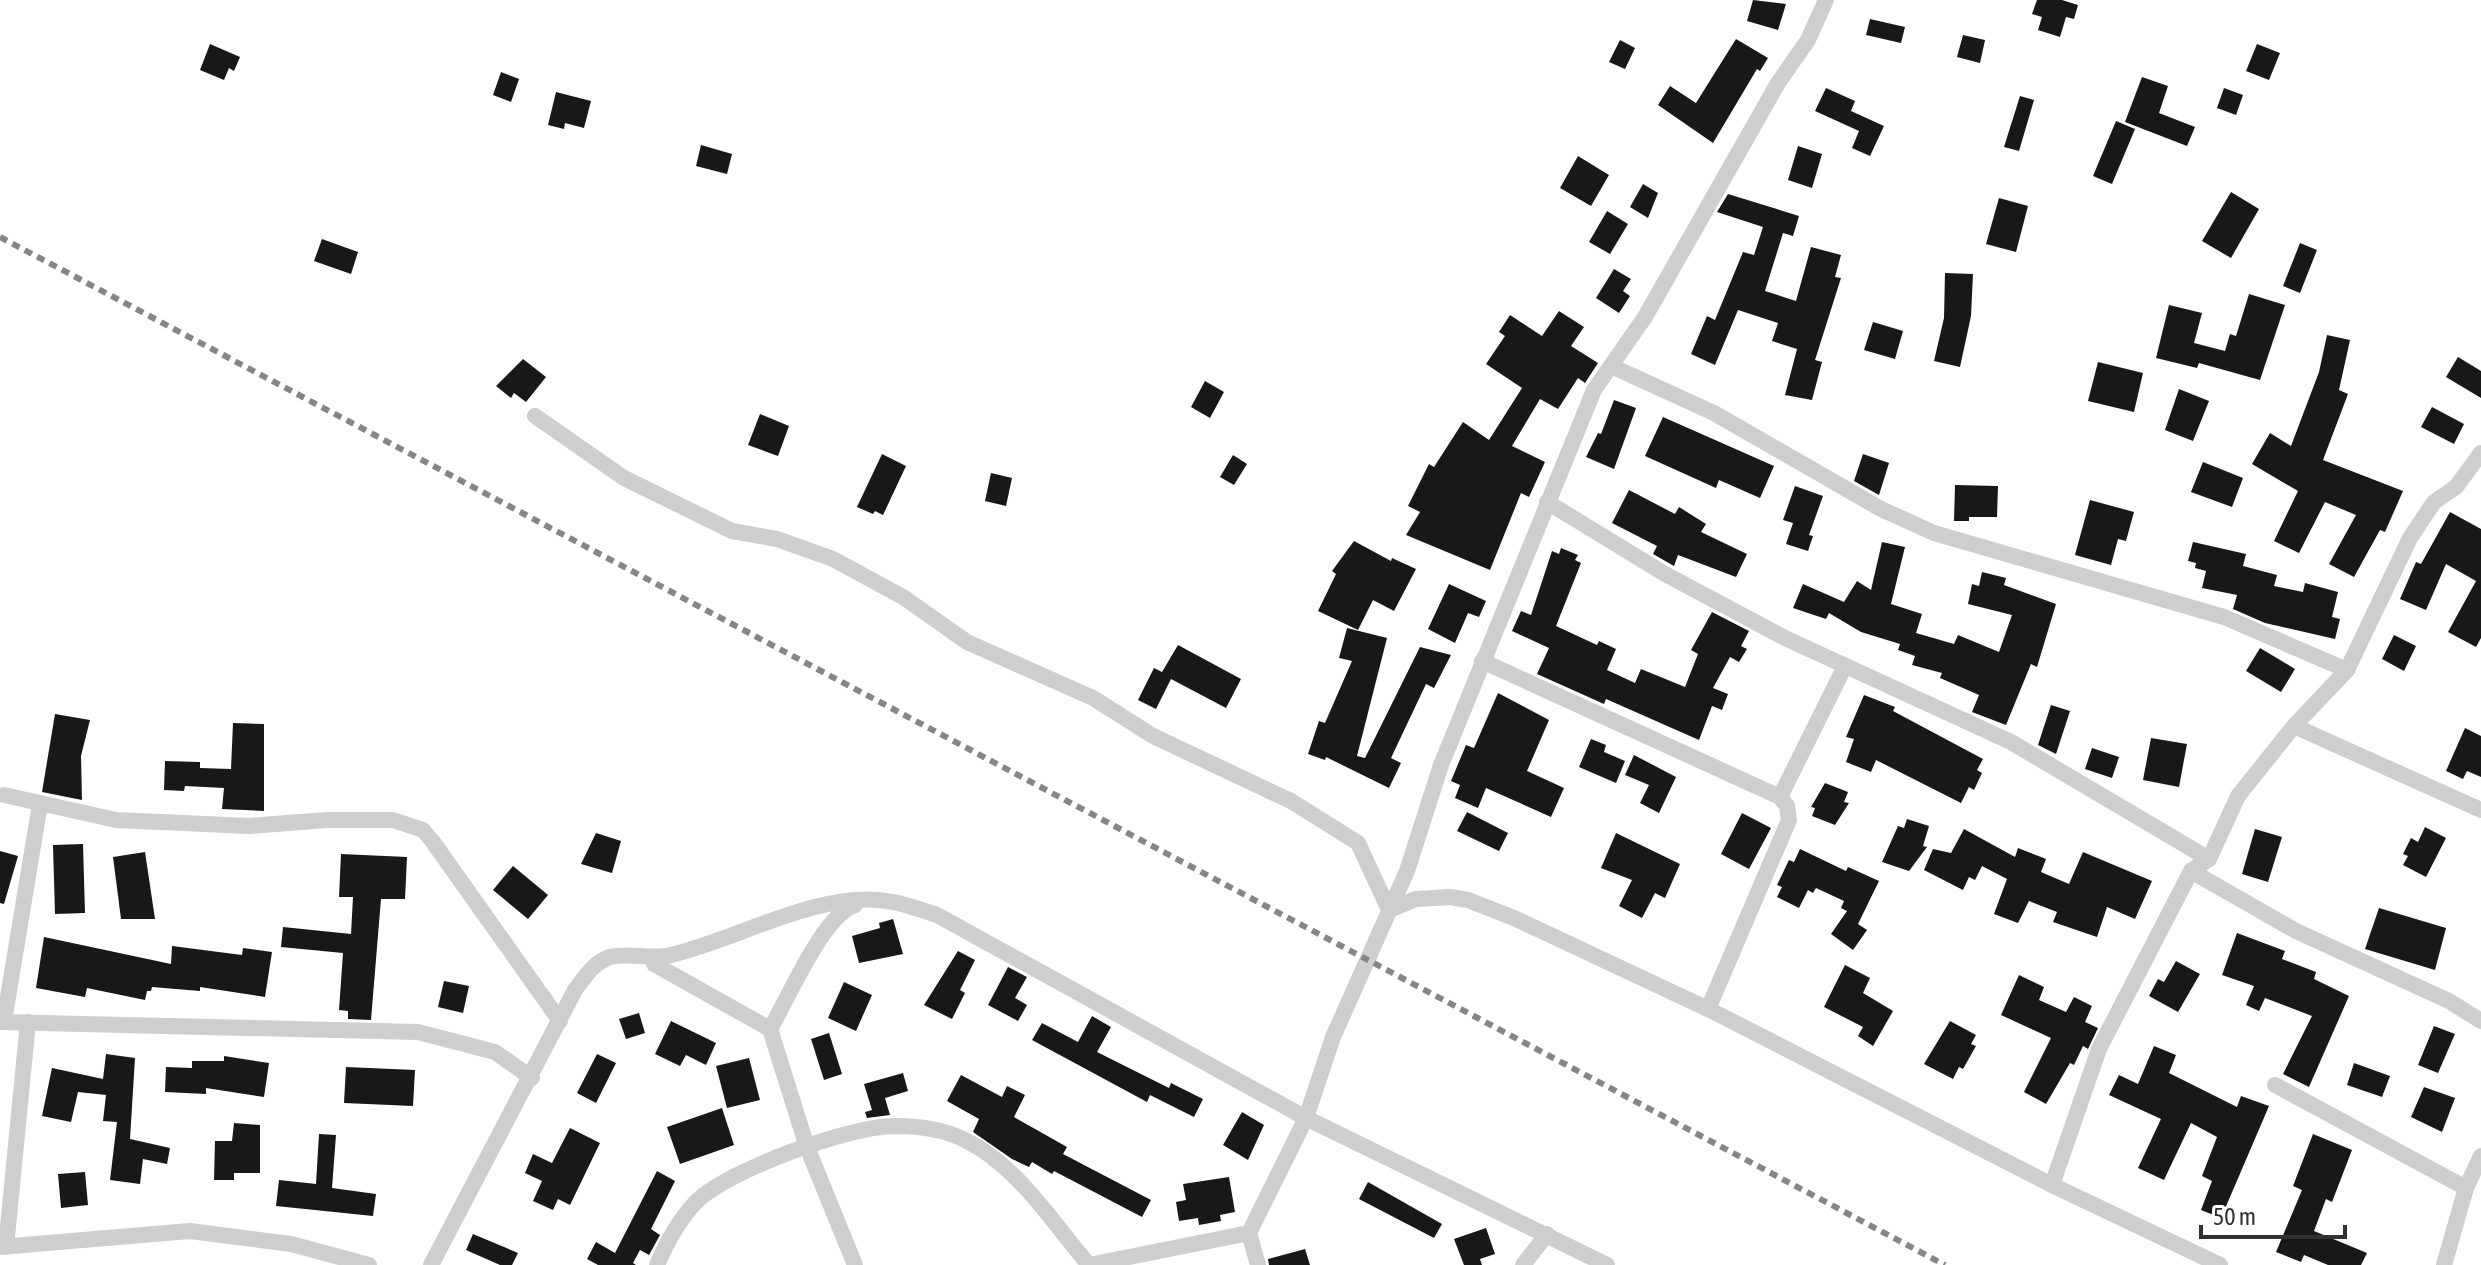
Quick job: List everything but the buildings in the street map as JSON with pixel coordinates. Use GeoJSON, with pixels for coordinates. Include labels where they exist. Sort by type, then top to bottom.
{"type":"FeatureCollection","features":[{"type":"Feature","properties":{"kind":"street"},"geometry":{"type":"LineString","coordinates":[[1258,1265],[1249,1233],[1306,1118],[1333,1037],[1407,871],[1441,765],[1594,390],[1645,317],[1778,83],[1808,40],[1826,0]]}},
{"type":"Feature","properties":{"kind":"street"},"geometry":{"type":"LineString","coordinates":[[1611,366],[1714,413],[1881,509],[1934,533],[2224,617],[2347,670]]}},
{"type":"Feature","properties":{"kind":"street"},"geometry":{"type":"LineString","coordinates":[[535,416],[624,478],[732,531],[777,539],[833,559],[903,597],[967,642],[1093,698],[1153,736],[1291,801],[1358,843],[1389,910]]}},
{"type":"Feature","properties":{"kind":"street"},"geometry":{"type":"LineString","coordinates":[[2052,1185],[2099,1049],[2191,871],[2209,859],[2238,796],[2294,726],[2347,670],[2410,538],[2434,502],[2456,487],[2481,453]]}},
{"type":"Feature","properties":{"kind":"street"},"geometry":{"type":"LineString","coordinates":[[1547,502],[1665,574],[1844,668],[2011,742],[2209,859]]}},
{"type":"Feature","properties":{"kind":"street"},"geometry":{"type":"LineString","coordinates":[[1482,661],[1780,797],[1787,806],[1789,820],[1708,1009]]}},
{"type":"Feature","properties":{"kind":"street"},"geometry":{"type":"LineString","coordinates":[[1780,797],[1844,668]]}},
{"type":"Feature","properties":{"kind":"street"},"geometry":{"type":"LineString","coordinates":[[2294,726],[2481,810]]}},
{"type":"Feature","properties":{"kind":"street"},"geometry":{"type":"LineString","coordinates":[[4,795],[116,820],[249,826],[327,820],[410,823],[423,830],[433,842],[560,1021]]}},
{"type":"Feature","properties":{"kind":"street"},"geometry":{"type":"LineString","coordinates":[[40,804],[2,1022],[418,1032],[495,1052],[532,1078]]}},
{"type":"Feature","properties":{"kind":"street"},"geometry":{"type":"LineString","coordinates":[[2191,871],[2296,931],[2449,1001],[2481,1021]]}},
{"type":"Feature","properties":{"kind":"street"},"geometry":{"type":"LineString","coordinates":[[770,1029],[818,940],[836,914],[871,899]]}},
{"type":"Feature","properties":{"kind":"street"},"geometry":{"type":"LineString","coordinates":[[431,1265],[532,1078],[575,990],[595,965],[611,957],[654,959],[726,938],[783,915],[852,900],[871,899],[893,899],[937,915],[1306,1118],[1607,1265]]}},
{"type":"Feature","properties":{"kind":"street"},"geometry":{"type":"LineString","coordinates":[[1389,910],[1416,899],[1468,900],[1708,1009],[2052,1185],[2220,1265]]}},
{"type":"Feature","properties":{"kind":"street"},"geometry":{"type":"LineString","coordinates":[[654,959],[654,964],[674,977],[770,1029],[807,1147],[855,1265]]}},
{"type":"Feature","properties":{"kind":"street"},"geometry":{"type":"LineString","coordinates":[[28,1022],[3,1247],[190,1231],[291,1244],[369,1265]]}},
{"type":"Feature","properties":{"kind":"street"},"geometry":{"type":"LineString","coordinates":[[2275,1085],[2466,1188]]}},
{"type":"Feature","properties":{"kind":"street"},"geometry":{"type":"LineString","coordinates":[[657,1265],[696,1202],[740,1172],[807,1147],[890,1126],[923,1127],[963,1138],[997,1158],[1089,1265],[1249,1233]]}},
{"type":"Feature","properties":{"kind":"street"},"geometry":{"type":"LineString","coordinates":[[2444,1265],[2466,1188],[2481,1156]]}},
{"type":"Feature","properties":{"kind":"street"},"geometry":{"type":"LineString","coordinates":[[1523,1265],[1547,1234]]}},
{"type":"Feature","properties":{"kind":"railway"},"geometry":{"type":"LineString","coordinates":[[0,237],[1945,1265]]}}]}
